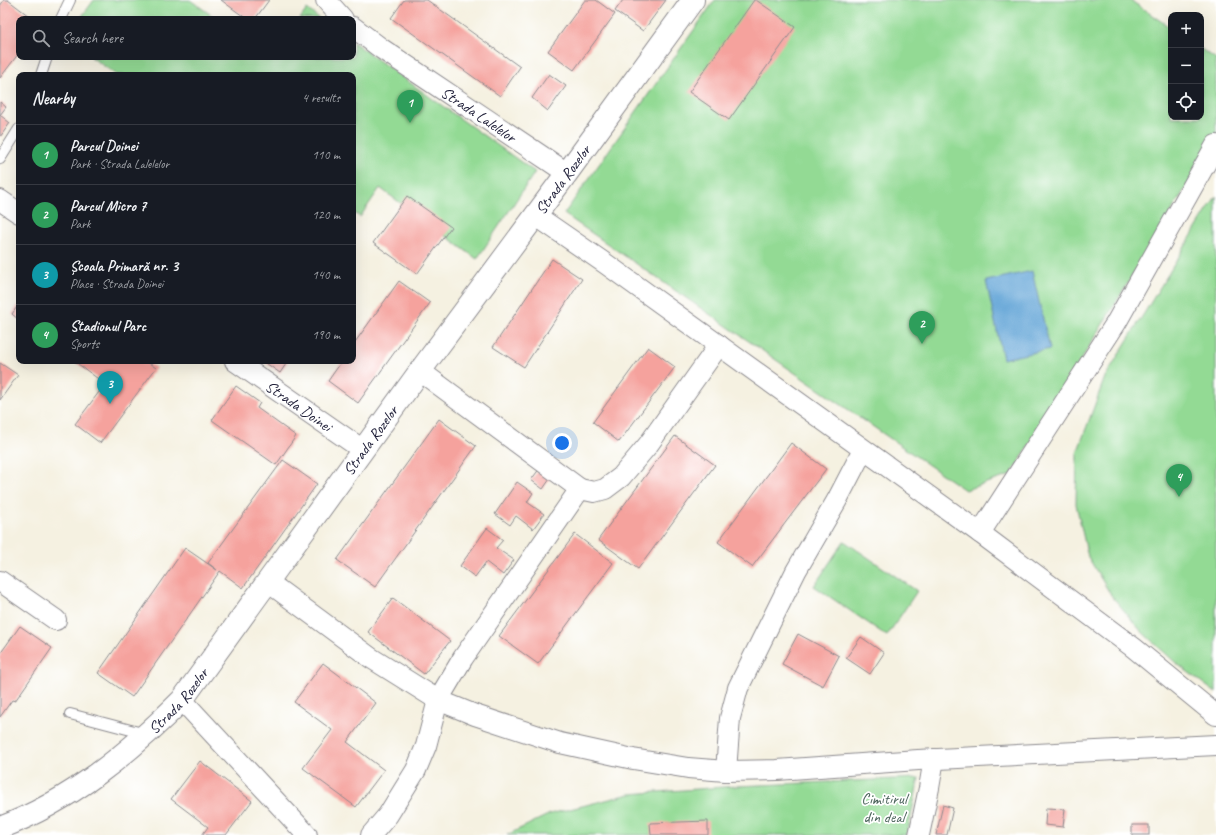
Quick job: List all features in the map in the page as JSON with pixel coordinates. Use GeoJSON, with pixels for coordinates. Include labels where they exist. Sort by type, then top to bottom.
{"type":"FeatureCollection","features":[{"type":"Feature","properties":{"kind":"street"},"geometry":{"type":"LineString","coordinates":[[326,0],[340,16]]}},
{"type":"Feature","properties":{"kind":"street","name":"Strada Rozelor"},"geometry":{"type":"LineString","coordinates":[[0,828],[46,807],[74,791],[126,753],[148,734],[182,700],[420,371],[693,0]]}},
{"type":"Feature","properties":{"kind":"street","name":"Strada Lalelelor"},"geometry":{"type":"LineString","coordinates":[[356,29],[382,49],[567,173]]}},
{"type":"Feature","properties":{"kind":"street"},"geometry":{"type":"LineString","coordinates":[[980,533],[1116,323],[1216,145]]}},
{"type":"Feature","properties":{"kind":"street"},"geometry":{"type":"LineString","coordinates":[[0,200],[16,211]]}},
{"type":"Feature","properties":{"kind":"street"},"geometry":{"type":"LineString","coordinates":[[535,215],[719,345],[980,533],[1134,648],[1216,715]]}},
{"type":"Feature","properties":{"kind":"street"},"geometry":{"type":"LineString","coordinates":[[420,371],[580,489],[594,492],[606,489],[621,477],[648,445],[719,345]]}},
{"type":"Feature","properties":{"kind":"street","name":"Strada Doinei"},"geometry":{"type":"LineString","coordinates":[[239,364],[363,450]]}},
{"type":"Feature","properties":{"kind":"street"},"geometry":{"type":"LineString","coordinates":[[726,771],[730,718],[738,688],[796,571],[837,500],[863,450]]}},
{"type":"Feature","properties":{"kind":"street"},"geometry":{"type":"LineString","coordinates":[[371,835],[391,810],[416,770],[426,746],[438,700],[463,658],[580,489]]}},
{"type":"Feature","properties":{"kind":"street"},"geometry":{"type":"LineString","coordinates":[[0,581],[56,620]]}},
{"type":"Feature","properties":{"kind":"street"},"geometry":{"type":"LineString","coordinates":[[268,582],[371,658],[438,700],[495,722],[560,743],[633,759],[688,768],[726,771],[777,770],[934,759],[1216,745]]}},
{"type":"Feature","properties":{"kind":"street"},"geometry":{"type":"LineString","coordinates":[[182,700],[307,835]]}},
{"type":"Feature","properties":{"kind":"street"},"geometry":{"type":"LineString","coordinates":[[919,835],[930,788],[934,759]]}},
{"type":"Feature","properties":{"kind":"lane"},"geometry":{"type":"LineString","coordinates":[[62,16],[70,0]]}},
{"type":"Feature","properties":{"kind":"lane"},"geometry":{"type":"LineString","coordinates":[[42,72],[46,60]]}},
{"type":"Feature","properties":{"kind":"lane"},"geometry":{"type":"LineString","coordinates":[[0,159],[16,134]]}},
{"type":"Feature","properties":{"kind":"lane"},"geometry":{"type":"LineString","coordinates":[[70,714],[148,734]]}},
{"type":"Feature","properties":{"kind":"green space"},"geometry":{"type":"Polygon","coordinates":[[[94,0],[190,0],[213,16],[82,16],[94,0]]]}},
{"type":"Feature","properties":{"kind":"green space"},"geometry":{"type":"Polygon","coordinates":[[[715,0],[1130,0],[1168,26],[1168,120],[1204,120],[1204,51],[1216,59],[1216,138],[1011,475],[965,490],[564,214],[715,0]]]}},
{"type":"Feature","properties":{"kind":"green space"},"geometry":{"type":"Polygon","coordinates":[[[307,9],[316,16],[302,16],[307,9]]]}},
{"type":"Feature","properties":{"kind":"green space"},"geometry":{"type":"Polygon","coordinates":[[[356,44],[535,172],[477,259],[380,188],[360,217],[356,214],[356,72],[113,72],[95,60],[356,60],[356,44]]]}},
{"type":"Feature","properties":{"kind":"green space"},"geometry":{"type":"Polygon","coordinates":[[[1216,196],[1216,693],[1176,663],[1141,631],[1111,595],[1088,557],[1076,504],[1077,453],[1105,377],[1216,196]]]}},
{"type":"Feature","properties":{"kind":"green space"},"geometry":{"type":"Polygon","coordinates":[[[844,541],[917,591],[887,636],[814,586],[844,541]]]}},
{"type":"Feature","properties":{"kind":"green space","name":"Cimitirul din deal"},"geometry":{"type":"Polygon","coordinates":[[[919,778],[907,835],[507,835],[550,814],[630,794],[737,786],[919,778]]]}},
{"type":"Feature","properties":{"kind":"water"},"geometry":{"type":"Polygon","coordinates":[[[1032,271],[1050,349],[1003,359],[986,281],[1032,271]]]}},
{"type":"Feature","properties":{"kind":"building"},"geometry":{"type":"Polygon","coordinates":[[[4,0],[8,0],[29,16],[16,16],[16,57],[0,78],[0,6],[4,0]]]}},
{"type":"Feature","properties":{"kind":"building"},"geometry":{"type":"Polygon","coordinates":[[[221,0],[269,0],[257,16],[243,16],[221,0]]]}},
{"type":"Feature","properties":{"kind":"building"},"geometry":{"type":"Polygon","coordinates":[[[404,0],[427,0],[520,67],[500,96],[391,18],[404,0]]]}},
{"type":"Feature","properties":{"kind":"building"},"geometry":{"type":"Polygon","coordinates":[[[585,0],[596,0],[615,14],[574,70],[548,51],[585,0]]]}},
{"type":"Feature","properties":{"kind":"building"},"geometry":{"type":"Polygon","coordinates":[[[623,0],[666,0],[643,31],[615,11],[623,0]]]}},
{"type":"Feature","properties":{"kind":"building"},"geometry":{"type":"Polygon","coordinates":[[[754,0],[795,27],[729,120],[689,92],[754,0]]]}},
{"type":"Feature","properties":{"kind":"building"},"geometry":{"type":"Polygon","coordinates":[[[549,74],[566,86],[548,111],[532,98],[549,74]]]}},
{"type":"Feature","properties":{"kind":"building"},"geometry":{"type":"Polygon","coordinates":[[[0,102],[6,107],[0,115],[0,102]]]}},
{"type":"Feature","properties":{"kind":"building"},"geometry":{"type":"Polygon","coordinates":[[[0,115],[10,123],[0,137],[0,115]]]}},
{"type":"Feature","properties":{"kind":"building"},"geometry":{"type":"Polygon","coordinates":[[[407,196],[451,227],[417,274],[373,243],[407,196]]]}},
{"type":"Feature","properties":{"kind":"building"},"geometry":{"type":"Polygon","coordinates":[[[552,259],[582,279],[524,367],[493,347],[552,259]]]}},
{"type":"Feature","properties":{"kind":"building"},"geometry":{"type":"Polygon","coordinates":[[[399,281],[430,303],[358,403],[328,381],[340,364],[356,364],[356,341],[399,281]]]}},
{"type":"Feature","properties":{"kind":"building"},"geometry":{"type":"Polygon","coordinates":[[[16,308],[16,317],[12,314],[16,308]]]}},
{"type":"Feature","properties":{"kind":"building"},"geometry":{"type":"Polygon","coordinates":[[[648,347],[675,367],[619,442],[593,422],[648,347]]]}},
{"type":"Feature","properties":{"kind":"building"},"geometry":{"type":"Polygon","coordinates":[[[0,363],[18,375],[0,400],[0,363]]]}},
{"type":"Feature","properties":{"kind":"building"},"geometry":{"type":"Polygon","coordinates":[[[78,364],[150,364],[156,368],[100,443],[75,424],[105,384],[78,364]]]}},
{"type":"Feature","properties":{"kind":"building"},"geometry":{"type":"Polygon","coordinates":[[[267,364],[286,364],[280,373],[267,364]]]}},
{"type":"Feature","properties":{"kind":"building"},"geometry":{"type":"Polygon","coordinates":[[[236,386],[260,403],[257,408],[296,436],[276,465],[212,420],[236,386]]]}},
{"type":"Feature","properties":{"kind":"building"},"geometry":{"type":"Polygon","coordinates":[[[439,419],[476,446],[375,587],[337,560],[439,419]]]}},
{"type":"Feature","properties":{"kind":"building"},"geometry":{"type":"Polygon","coordinates":[[[675,436],[715,465],[638,569],[598,540],[675,436]]]}},
{"type":"Feature","properties":{"kind":"building"},"geometry":{"type":"Polygon","coordinates":[[[791,443],[826,469],[752,567],[718,542],[791,443]]]}},
{"type":"Feature","properties":{"kind":"building"},"geometry":{"type":"Polygon","coordinates":[[[283,460],[317,484],[243,588],[220,571],[132,697],[98,673],[185,548],[217,570],[208,563],[283,460]]]}},
{"type":"Feature","properties":{"kind":"building"},"geometry":{"type":"Polygon","coordinates":[[[540,468],[552,476],[543,489],[531,480],[540,468]]]}},
{"type":"Feature","properties":{"kind":"building"},"geometry":{"type":"Polygon","coordinates":[[[517,482],[533,493],[527,502],[544,514],[533,529],[516,516],[510,525],[495,514],[517,482]]]}},
{"type":"Feature","properties":{"kind":"building"},"geometry":{"type":"Polygon","coordinates":[[[487,528],[503,540],[496,548],[514,560],[503,575],[486,562],[475,577],[460,566],[487,528]]]}},
{"type":"Feature","properties":{"kind":"building"},"geometry":{"type":"Polygon","coordinates":[[[575,534],[613,563],[538,664],[499,636],[575,534]]]}},
{"type":"Feature","properties":{"kind":"building"},"geometry":{"type":"Polygon","coordinates":[[[393,598],[450,641],[424,674],[368,632],[393,598]]]}},
{"type":"Feature","properties":{"kind":"building"},"geometry":{"type":"Polygon","coordinates":[[[20,626],[52,648],[15,701],[12,700],[0,717],[0,654],[20,626]]]}},
{"type":"Feature","properties":{"kind":"building"},"geometry":{"type":"Polygon","coordinates":[[[798,634],[839,656],[823,686],[782,664],[798,634]]]}},
{"type":"Feature","properties":{"kind":"building"},"geometry":{"type":"Polygon","coordinates":[[[861,637],[884,653],[870,674],[846,658],[861,637]]]}},
{"type":"Feature","properties":{"kind":"building"},"geometry":{"type":"Polygon","coordinates":[[[323,663],[376,703],[347,742],[384,770],[356,807],[303,768],[332,730],[294,702],[323,663]]]}},
{"type":"Feature","properties":{"kind":"building"},"geometry":{"type":"Polygon","coordinates":[[[200,761],[252,801],[226,835],[202,835],[208,827],[171,799],[200,761]]]}},
{"type":"Feature","properties":{"kind":"building"},"geometry":{"type":"Polygon","coordinates":[[[943,805],[953,808],[947,835],[936,835],[943,805]]]}},
{"type":"Feature","properties":{"kind":"building"},"geometry":{"type":"Polygon","coordinates":[[[1046,808],[1065,809],[1063,827],[1045,825],[1046,808]]]}},
{"type":"Feature","properties":{"kind":"building"},"geometry":{"type":"Polygon","coordinates":[[[708,821],[708,835],[651,835],[650,823],[708,821]]]}},
{"type":"Feature","properties":{"kind":"building"},"geometry":{"type":"Polygon","coordinates":[[[1132,825],[1149,825],[1149,835],[1132,835],[1132,825]]]}},
{"type":"Feature","properties":{"kind":"place","name":"Parcul Doinei"},"geometry":{"type":"Point","coordinates":[410,123]}},
{"type":"Feature","properties":{"kind":"place","name":"Parcul Micro 7"},"geometry":{"type":"Point","coordinates":[922,344]}},
{"type":"Feature","properties":{"kind":"place","name":"Școala Primară nr. 3"},"geometry":{"type":"Point","coordinates":[110,404]}},
{"type":"Feature","properties":{"kind":"place","name":"Stadionul Parc"},"geometry":{"type":"Point","coordinates":[1179,497]}}]}
